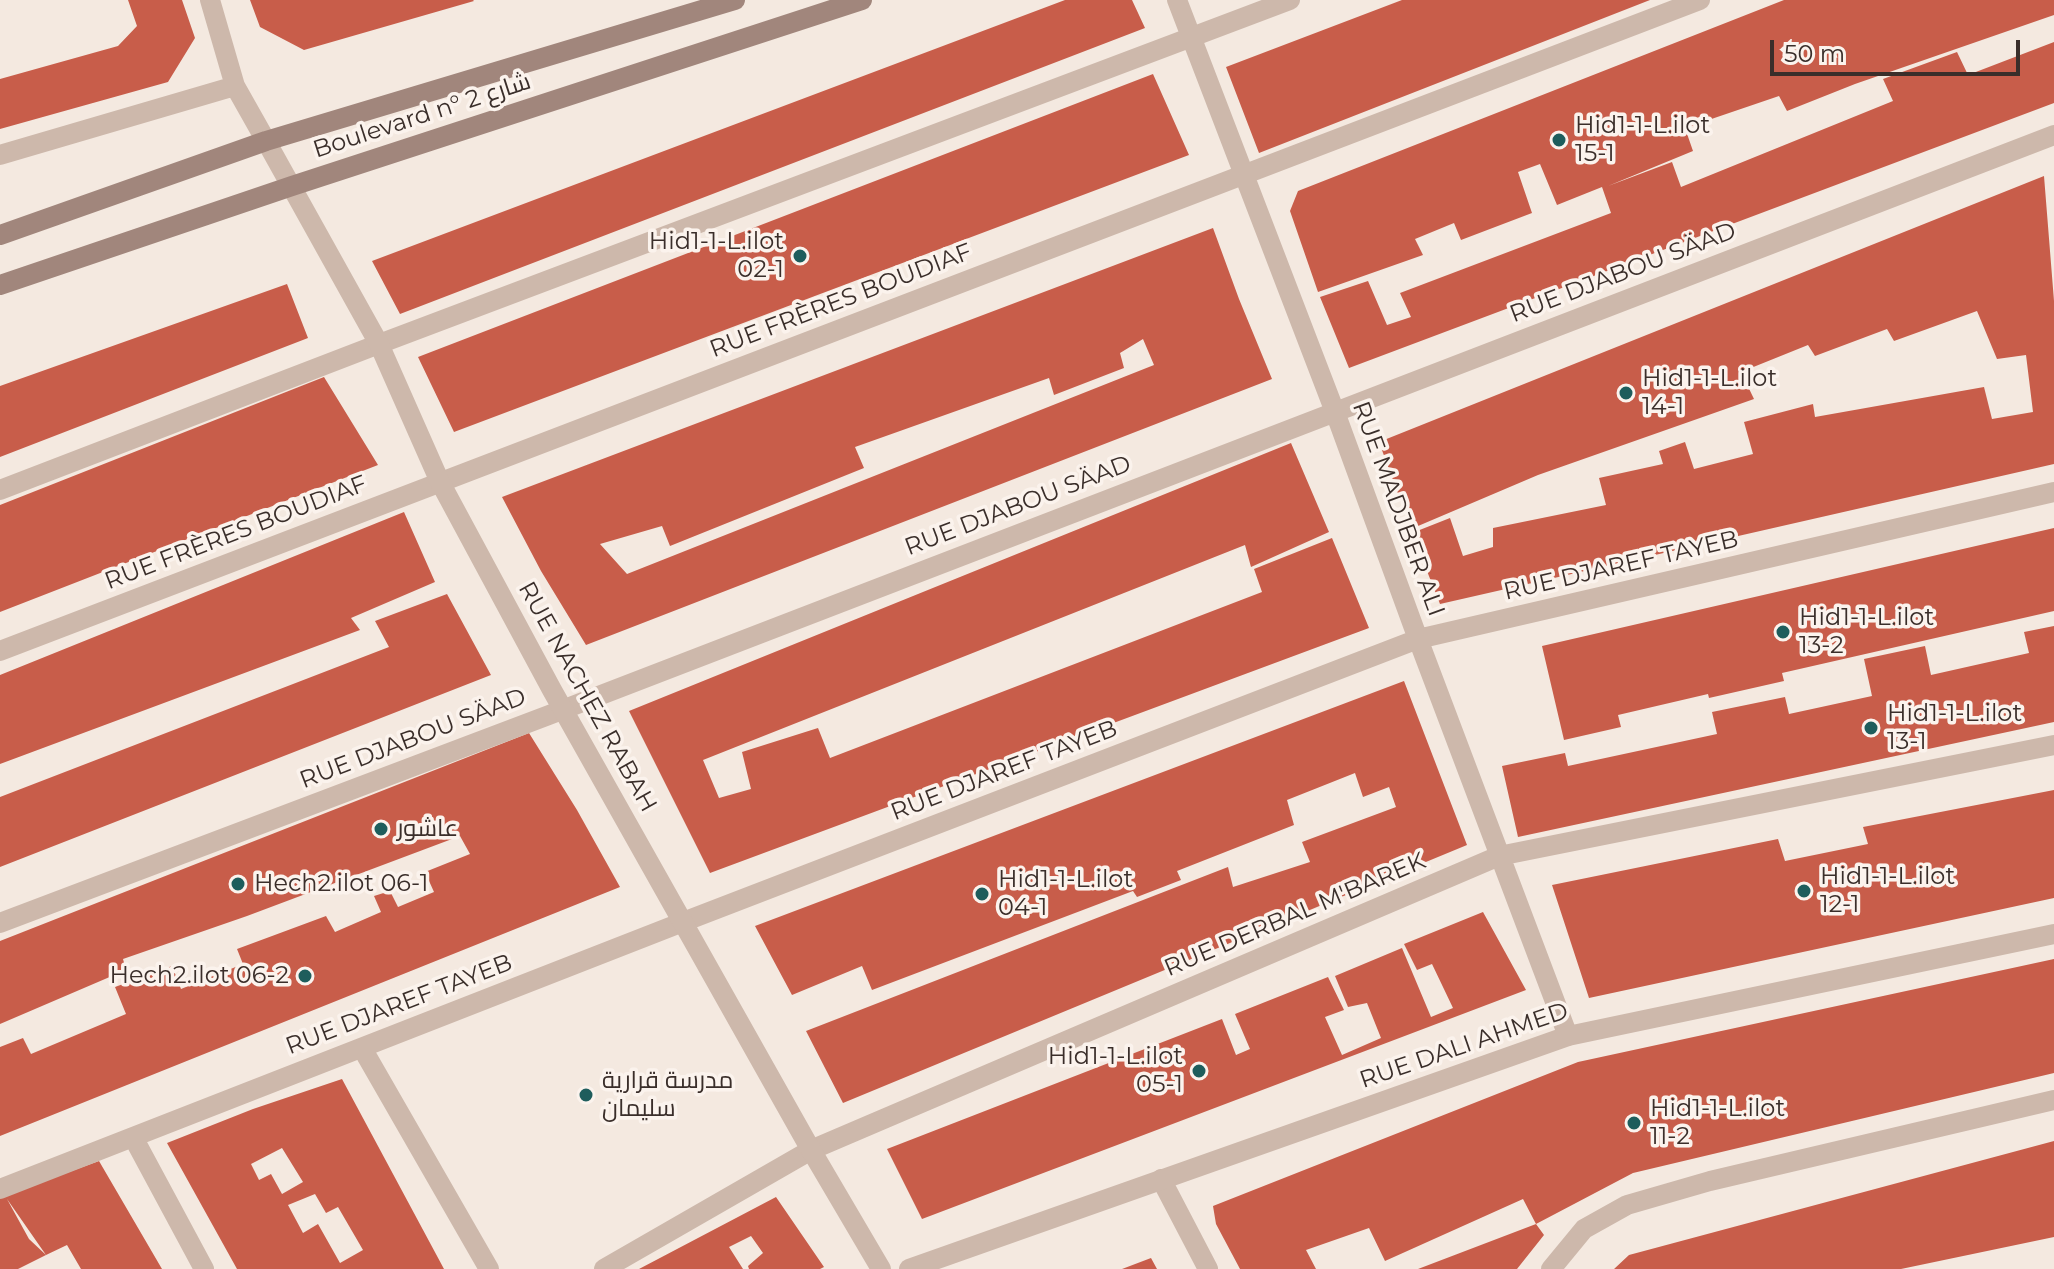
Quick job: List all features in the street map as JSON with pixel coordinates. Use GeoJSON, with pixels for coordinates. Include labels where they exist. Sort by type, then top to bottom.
{"type":"FeatureCollection","features":[{"type":"Feature","properties":{"kind":"main road","name":"Boulevard n° شارع 2"},"geometry":{"type":"LineString","coordinates":[[0,235],[266,141],[735,0]]}},
{"type":"Feature","properties":{"kind":"main road","name":"Boulevard n° شارع 2"},"geometry":{"type":"LineString","coordinates":[[0,285],[862,0]]}},
{"type":"Feature","properties":{"kind":"street","name":"RUE NACHEZ RABAH"},"geometry":{"type":"LineString","coordinates":[[210,0],[235,86],[379,344],[440,482],[563,710],[881,1269]]}},
{"type":"Feature","properties":{"kind":"street","name":"RUE MADJBER ALI"},"geometry":{"type":"LineString","coordinates":[[1177,0],[1568,1036]]}},
{"type":"Feature","properties":{"kind":"street"},"geometry":{"type":"LineString","coordinates":[[0,490],[1290,0]]}},
{"type":"Feature","properties":{"kind":"street","name":"RUE FRÈRES BOUDIAF"},"geometry":{"type":"LineString","coordinates":[[0,651],[1700,0]]}},
{"type":"Feature","properties":{"kind":"street"},"geometry":{"type":"LineString","coordinates":[[0,155],[235,86]]}},
{"type":"Feature","properties":{"kind":"street","name":"RUE DJABOU SÄAD"},"geometry":{"type":"LineString","coordinates":[[0,923],[563,710],[2054,135]]}},
{"type":"Feature","properties":{"kind":"street","name":"RUE DJAREF TAYEB"},"geometry":{"type":"LineString","coordinates":[[0,1189],[1418,639],[2054,492]]}},
{"type":"Feature","properties":{"kind":"street","name":"RUE DERBAL M'BAREK"},"geometry":{"type":"LineString","coordinates":[[604,1269],[811,1150],[1499,856],[2054,745]]}},
{"type":"Feature","properties":{"kind":"street","name":"RUE DALI AHMED"},"geometry":{"type":"LineString","coordinates":[[909,1269],[1568,1036],[2054,934]]}},
{"type":"Feature","properties":{"kind":"street"},"geometry":{"type":"LineString","coordinates":[[362,1048],[489,1269]]}},
{"type":"Feature","properties":{"kind":"street"},"geometry":{"type":"LineString","coordinates":[[1551,1269],[1584,1229],[1627,1205],[1710,1181],[2054,1100]]}},
{"type":"Feature","properties":{"kind":"street"},"geometry":{"type":"LineString","coordinates":[[133,1137],[204,1269]]}},
{"type":"Feature","properties":{"kind":"street"},"geometry":{"type":"LineString","coordinates":[[1161,1179],[1208,1269]]}},
{"type":"Feature","properties":{"kind":"building"},"geometry":{"type":"Polygon","coordinates":[[[128,0],[182,0],[195,38],[168,82],[0,129],[0,79],[118,46],[137,26],[128,0]]]}},
{"type":"Feature","properties":{"kind":"building"},"geometry":{"type":"Polygon","coordinates":[[[250,0],[474,1],[304,50],[260,27],[250,0]]]}},
{"type":"Feature","properties":{"kind":"building"},"geometry":{"type":"Polygon","coordinates":[[[1065,0],[1132,0],[1145,28],[400,314],[372,261],[1065,0]]]}},
{"type":"Feature","properties":{"kind":"building"},"geometry":{"type":"Polygon","coordinates":[[[1402,0],[1650,0],[1259,153],[1226,67],[1402,0]]]}},
{"type":"Feature","properties":{"kind":"building"},"geometry":{"type":"Polygon","coordinates":[[[1784,0],[2054,0],[2054,15],[1855,84],[1787,111],[1779,96],[1685,128],[1693,151],[1608,186],[1672,162],[1681,187],[1893,101],[1883,79],[1957,52],[1968,75],[2054,42],[2054,103],[1349,368],[1320,297],[1368,281],[1387,325],[1411,317],[1400,293],[1611,213],[1602,187],[1557,205],[1540,164],[1518,172],[1532,213],[1461,240],[1454,223],[1415,239],[1423,255],[1318,292],[1290,211],[1298,191],[1784,0]]]}},
{"type":"Feature","properties":{"kind":"building","name":"Hid1-1-L.ilot 02-1"},"geometry":{"type":"Polygon","coordinates":[[[1153,74],[1189,155],[454,432],[418,357],[1153,74]]]}},
{"type":"Feature","properties":{"kind":"building","name":"Hid1-1-L.ilot 14-1"},"geometry":{"type":"Polygon","coordinates":[[[2044,176],[2054,301],[2054,464],[1440,604],[1412,533],[1450,518],[1463,556],[1493,547],[1493,528],[1606,505],[1599,478],[1663,464],[1659,451],[1685,442],[1694,469],[1753,454],[1744,422],[1813,404],[1815,417],[1984,387],[1992,419],[2033,412],[2026,355],[1997,359],[1977,311],[1894,341],[1887,329],[1815,356],[1808,345],[1741,372],[1754,399],[1538,475],[1411,529],[1379,442],[2044,176]]]}},
{"type":"Feature","properties":{"kind":"building"},"geometry":{"type":"Polygon","coordinates":[[[1213,228],[1272,379],[586,645],[541,571],[502,497],[1213,228]],[[1143,339],[1120,353],[1124,368],[1054,395],[1049,378],[855,447],[864,468],[670,546],[662,526],[600,544],[627,574],[1154,365],[1143,339]]]}},
{"type":"Feature","properties":{"kind":"building"},"geometry":{"type":"Polygon","coordinates":[[[287,284],[308,338],[0,457],[0,386],[287,284]]]}},
{"type":"Feature","properties":{"kind":"building"},"geometry":{"type":"Polygon","coordinates":[[[324,377],[378,465],[0,612],[0,505],[324,377]]]}},
{"type":"Feature","properties":{"kind":"building"},"geometry":{"type":"Polygon","coordinates":[[[1291,443],[1329,532],[1251,567],[1245,545],[703,760],[719,798],[751,789],[742,752],[818,728],[830,758],[1262,592],[1254,569],[1332,538],[1369,628],[710,873],[629,711],[1291,443]]]}},
{"type":"Feature","properties":{"kind":"building"},"geometry":{"type":"Polygon","coordinates":[[[404,512],[435,582],[351,618],[360,630],[0,764],[0,675],[404,512]]]}},
{"type":"Feature","properties":{"kind":"building","name":"Hid1-1-L.ilot 13-2"},"geometry":{"type":"Polygon","coordinates":[[[2054,528],[2054,611],[1782,673],[1784,681],[1709,698],[1708,694],[1618,715],[1621,727],[1564,740],[1542,646],[2054,528]]]}},
{"type":"Feature","properties":{"kind":"building"},"geometry":{"type":"Polygon","coordinates":[[[447,594],[491,675],[0,867],[0,797],[389,647],[375,621],[447,594]]]}},
{"type":"Feature","properties":{"kind":"building","name":"Hid1-1-L.ilot 13-1"},"geometry":{"type":"Polygon","coordinates":[[[2054,626],[2054,722],[1518,837],[1502,766],[1565,753],[1568,766],[1717,734],[1712,712],[1785,697],[1789,714],[1872,696],[1864,659],[1925,646],[1931,675],[2029,653],[2024,632],[2054,626]]]}},
{"type":"Feature","properties":{"kind":"building","name":"Hid1-1-L.ilot 04-1"},"geometry":{"type":"Polygon","coordinates":[[[1404,681],[1467,845],[843,1103],[806,1031],[1228,867],[1233,887],[1310,862],[1302,842],[1396,807],[1389,787],[1363,797],[1355,773],[1287,800],[1294,825],[1177,871],[1181,880],[1137,897],[1133,891],[872,990],[862,966],[792,995],[755,926],[1404,681]]]}},
{"type":"Feature","properties":{"kind":"building"},"geometry":{"type":"Polygon","coordinates":[[[529,733],[620,887],[0,1136],[0,1047],[23,1038],[31,1054],[126,1014],[115,987],[172,966],[181,989],[243,964],[237,949],[326,916],[335,932],[381,912],[374,896],[390,891],[398,907],[434,892],[425,872],[470,854],[460,836],[123,959],[126,970],[0,1024],[0,941],[529,733]]]}},
{"type":"Feature","properties":{"kind":"building","name":"Hid1-1-L.ilot 12-1"},"geometry":{"type":"Polygon","coordinates":[[[2054,790],[2054,898],[1589,998],[1552,885],[1778,839],[1785,861],[1868,844],[1863,827],[2054,790]]]}},
{"type":"Feature","properties":{"kind":"building","name":"Hid1-1-L.ilot 05-1"},"geometry":{"type":"Polygon","coordinates":[[[1483,912],[1526,990],[922,1219],[887,1149],[1222,1019],[1236,1055],[1250,1049],[1235,1014],[1328,977],[1344,1010],[1325,1017],[1342,1055],[1381,1038],[1367,1003],[1348,1007],[1335,976],[1402,948],[1431,1017],[1453,1008],[1432,964],[1417,970],[1404,944],[1483,912]]]}},
{"type":"Feature","properties":{"kind":"building","name":"Hid1-1-L.ilot 11-2"},"geometry":{"type":"Polygon","coordinates":[[[2054,959],[2054,1073],[1633,1173],[1536,1224],[1523,1199],[1385,1261],[1369,1228],[1306,1250],[1316,1269],[1240,1269],[1216,1224],[1213,1206],[1578,1062],[2054,959]]]}},
{"type":"Feature","properties":{"kind":"building"},"geometry":{"type":"Polygon","coordinates":[[[342,1079],[444,1269],[237,1269],[167,1143],[342,1079]],[[282,1148],[251,1164],[259,1180],[271,1174],[282,1194],[303,1182],[282,1148]],[[315,1194],[288,1205],[303,1233],[318,1224],[340,1263],[363,1250],[338,1207],[326,1213],[315,1194]]]}},
{"type":"Feature","properties":{"kind":"building"},"geometry":{"type":"Polygon","coordinates":[[[2054,1141],[2054,1237],[1901,1269],[1614,1269],[1629,1255],[2054,1141]]]}},
{"type":"Feature","properties":{"kind":"building"},"geometry":{"type":"Polygon","coordinates":[[[99,1161],[162,1269],[81,1269],[67,1245],[18,1269],[0,1269],[0,1197],[99,1161]],[[7,1199],[29,1239],[46,1255],[7,1199]]]}},
{"type":"Feature","properties":{"kind":"building"},"geometry":{"type":"Polygon","coordinates":[[[776,1197],[824,1267],[749,1269],[748,1266],[763,1253],[751,1236],[729,1247],[743,1269],[639,1269],[776,1197]]]}},
{"type":"Feature","properties":{"kind":"building"},"geometry":{"type":"Polygon","coordinates":[[[1536,1224],[1544,1235],[1517,1269],[1418,1269],[1536,1224]]]}},
{"type":"Feature","properties":{"kind":"building"},"geometry":{"type":"Polygon","coordinates":[[[1151,1258],[1157,1269],[1122,1269],[1151,1258]]]}},
{"type":"Feature","properties":{"kind":"place","name":"Hid1-1-L.ilot 15-1"},"geometry":{"type":"Point","coordinates":[1559,140]}},
{"type":"Feature","properties":{"kind":"place","name":"Hid1-1-L.ilot 02-1"},"geometry":{"type":"Point","coordinates":[800,256]}},
{"type":"Feature","properties":{"kind":"place","name":"Hid1-1-L.ilot 14-1"},"geometry":{"type":"Point","coordinates":[1626,393]}},
{"type":"Feature","properties":{"kind":"place","name":"Hid1-1-L.ilot 13-2"},"geometry":{"type":"Point","coordinates":[1783,632]}},
{"type":"Feature","properties":{"kind":"place","name":"Hid1-1-L.ilot 13-1"},"geometry":{"type":"Point","coordinates":[1871,728]}},
{"type":"Feature","properties":{"kind":"place","name":"عاشور"},"geometry":{"type":"Point","coordinates":[381,829]}},
{"type":"Feature","properties":{"kind":"place","name":"Hech2.ilot 06-1"},"geometry":{"type":"Point","coordinates":[238,884]}},
{"type":"Feature","properties":{"kind":"place","name":"Hid1-1-L.ilot 12-1"},"geometry":{"type":"Point","coordinates":[1804,891]}},
{"type":"Feature","properties":{"kind":"place","name":"Hid1-1-L.ilot 04-1"},"geometry":{"type":"Point","coordinates":[982,894]}},
{"type":"Feature","properties":{"kind":"place","name":"Hech2.ilot 06-2"},"geometry":{"type":"Point","coordinates":[305,976]}},
{"type":"Feature","properties":{"kind":"place","name":"Hid1-1-L.ilot 05-1"},"geometry":{"type":"Point","coordinates":[1199,1071]}},
{"type":"Feature","properties":{"kind":"place","name":"مدرسة قرارية سليمان"},"geometry":{"type":"Point","coordinates":[586,1095]}},
{"type":"Feature","properties":{"kind":"place","name":"Hid1-1-L.ilot 11-2"},"geometry":{"type":"Point","coordinates":[1634,1123]}}]}
